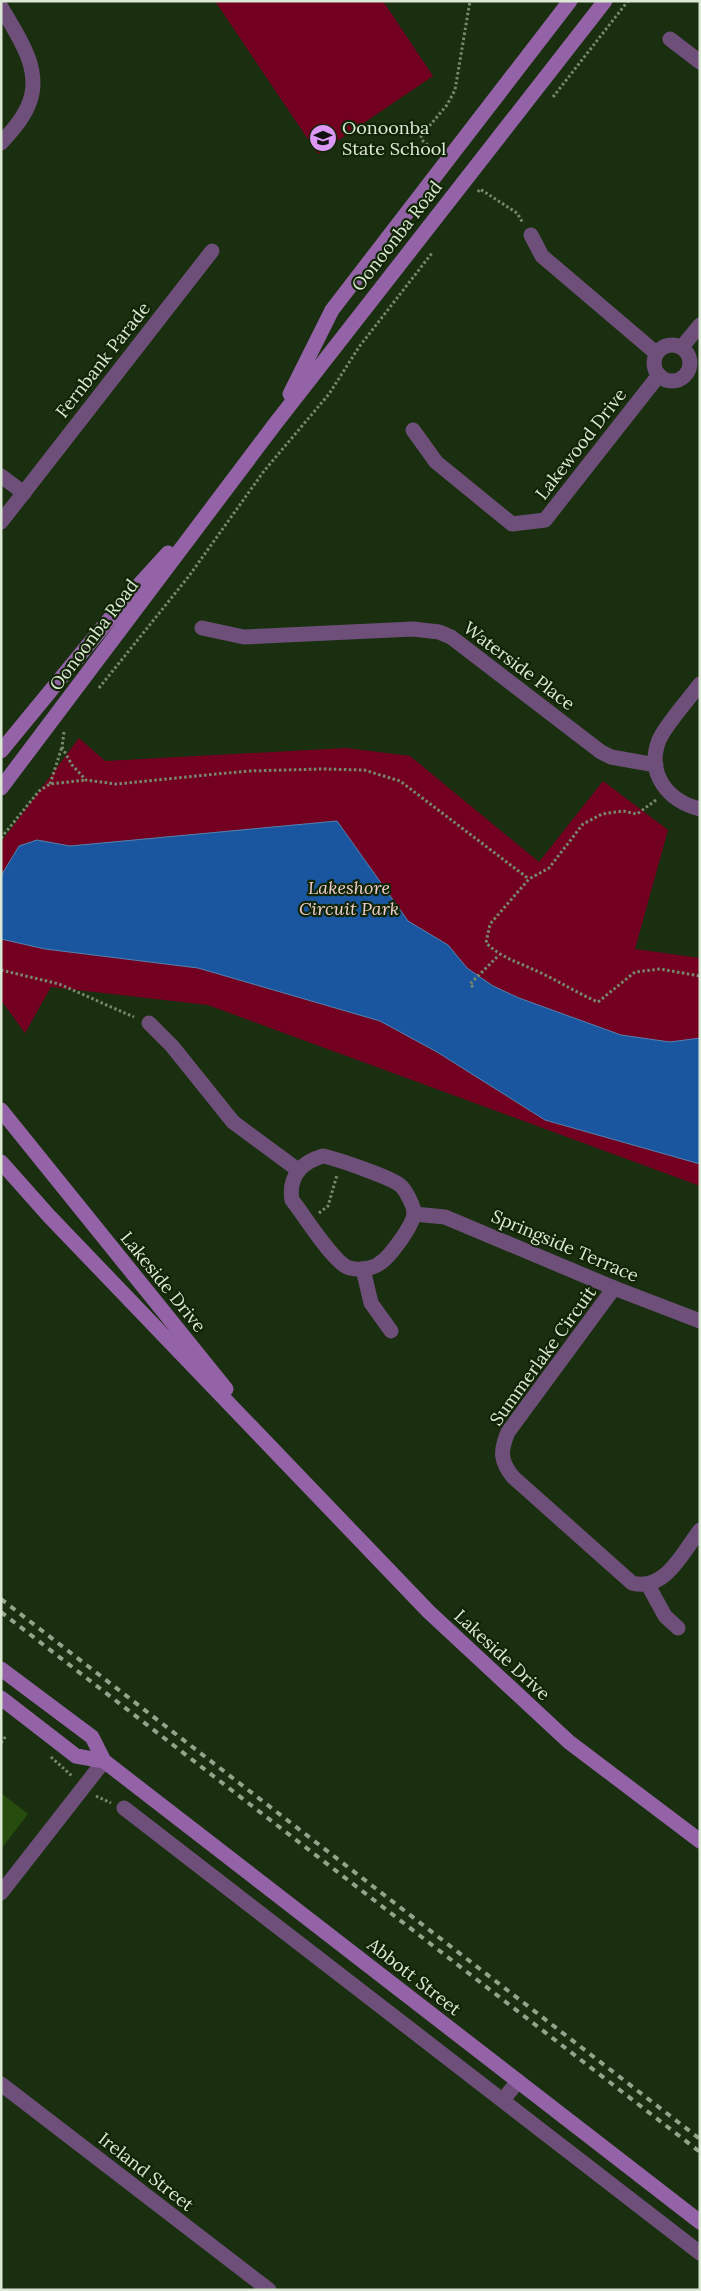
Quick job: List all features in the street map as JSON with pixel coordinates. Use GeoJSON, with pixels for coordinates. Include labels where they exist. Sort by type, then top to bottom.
{"type":"FeatureCollection","features":[{"type":"Feature","properties":{"kind":"street","name":"Oonoonba Road"},"geometry":{"type":"LineString","coordinates":[[274,424],[332,310],[570,1]]}},
{"type":"Feature","properties":{"kind":"street","name":"Oonoonba Road"},"geometry":{"type":"LineString","coordinates":[[1,788],[274,424],[605,1]]}},
{"type":"Feature","properties":{"kind":"street"},"geometry":{"type":"LineString","coordinates":[[1,7],[22,42],[33,74],[33,90],[29,105],[1,144]]}},
{"type":"Feature","properties":{"kind":"street"},"geometry":{"type":"LineString","coordinates":[[670,39],[700,62]]}},
{"type":"Feature","properties":{"kind":"street"},"geometry":{"type":"LineString","coordinates":[[531,234],[542,256],[656,353]]}},
{"type":"Feature","properties":{"kind":"street","name":"Fernbank Parade"},"geometry":{"type":"LineString","coordinates":[[1,522],[212,251]]}},
{"type":"Feature","properties":{"kind":"street"},"geometry":{"type":"LineString","coordinates":[[682,348],[700,325]]}},
{"type":"Feature","properties":{"kind":"street"},"geometry":{"type":"LineString","coordinates":[[672,344],[682,348],[690,357],[688,372],[678,380],[670,381],[659,376],[654,366],[656,353],[665,346],[672,344]]}},
{"type":"Feature","properties":{"kind":"street"},"geometry":{"type":"LineString","coordinates":[[688,372],[700,382]]}},
{"type":"Feature","properties":{"kind":"street","name":"Lakewood Drive"},"geometry":{"type":"LineString","coordinates":[[413,430],[436,462],[512,524],[544,520],[659,376]]}},
{"type":"Feature","properties":{"kind":"street"},"geometry":{"type":"LineString","coordinates":[[1,476],[24,493]]}},
{"type":"Feature","properties":{"kind":"street","name":"Oonoonba Road"},"geometry":{"type":"LineString","coordinates":[[1,751],[126,599],[215,503]]}},
{"type":"Feature","properties":{"kind":"street","name":"Waterside Place"},"geometry":{"type":"LineString","coordinates":[[202,628],[244,637],[413,629],[439,632],[466,648],[601,752],[611,757],[656,765]]}},
{"type":"Feature","properties":{"kind":"street"},"geometry":{"type":"LineString","coordinates":[[700,684],[660,739],[656,752],[659,779],[666,792],[679,802],[700,810]]}},
{"type":"Feature","properties":{"kind":"street"},"geometry":{"type":"LineString","coordinates":[[148,1023],[172,1046],[233,1122],[298,1170]]}},
{"type":"Feature","properties":{"kind":"street","name":"Lakeside Drive"},"geometry":{"type":"LineString","coordinates":[[1,1110],[297,1476]]}},
{"type":"Feature","properties":{"kind":"street"},"geometry":{"type":"LineString","coordinates":[[324,1156],[341,1160],[401,1185],[414,1214],[410,1228],[380,1264],[363,1269],[348,1267],[338,1260],[292,1200],[292,1181],[298,1170],[309,1160],[324,1156]]}},
{"type":"Feature","properties":{"kind":"street","name":"Lakeside Drive"},"geometry":{"type":"LineString","coordinates":[[1,1162],[49,1216],[429,1612],[569,1742],[700,1841]]}},
{"type":"Feature","properties":{"kind":"street","name":"Springside Terrace"},"geometry":{"type":"LineString","coordinates":[[414,1214],[446,1217],[614,1288],[700,1321]]}},
{"type":"Feature","properties":{"kind":"street"},"geometry":{"type":"LineString","coordinates":[[363,1269],[371,1303],[391,1331]]}},
{"type":"Feature","properties":{"kind":"street","name":"Summerlake Circuit"},"geometry":{"type":"LineString","coordinates":[[614,1288],[508,1432],[501,1453],[506,1468],[513,1477],[632,1583],[648,1585]]}},
{"type":"Feature","properties":{"kind":"street"},"geometry":{"type":"LineString","coordinates":[[678,1628],[665,1616],[648,1585],[664,1576],[700,1530]]}},
{"type":"Feature","properties":{"kind":"street","name":"Abbott Street"},"geometry":{"type":"LineString","coordinates":[[1,1669],[92,1737],[104,1761],[700,2222]]}},
{"type":"Feature","properties":{"kind":"street","name":"Abbott Street"},"geometry":{"type":"LineString","coordinates":[[1,1698],[76,1756],[104,1761]]}},
{"type":"Feature","properties":{"kind":"street"},"geometry":{"type":"LineString","coordinates":[[1,1893],[104,1761]]}},
{"type":"Feature","properties":{"kind":"street"},"geometry":{"type":"LineString","coordinates":[[124,1808],[700,2253]]}},
{"type":"Feature","properties":{"kind":"street"},"geometry":{"type":"LineString","coordinates":[[164,1838],[178,1818]]}},
{"type":"Feature","properties":{"kind":"street"},"geometry":{"type":"LineString","coordinates":[[276,1925],[291,1906]]}},
{"type":"Feature","properties":{"kind":"street"},"geometry":{"type":"LineString","coordinates":[[395,2017],[409,1997]]}},
{"type":"Feature","properties":{"kind":"street"},"geometry":{"type":"LineString","coordinates":[[503,2100],[518,2081]]}},
{"type":"Feature","properties":{"kind":"street","name":"Ireland Street"},"geometry":{"type":"LineString","coordinates":[[1,2084],[269,2290]]}},
{"type":"Feature","properties":{"kind":"path"},"geometry":{"type":"LineString","coordinates":[[431,149],[422,140],[421,136],[447,105],[455,90],[470,1]]}},
{"type":"Feature","properties":{"kind":"path"},"geometry":{"type":"LineString","coordinates":[[474,197],[480,189],[488,194],[517,213],[531,234]]}},
{"type":"Feature","properties":{"kind":"path"},"geometry":{"type":"LineString","coordinates":[[94,695],[189,576],[264,471],[328,394],[359,347],[432,252]]}},
{"type":"Feature","properties":{"kind":"path"},"geometry":{"type":"LineString","coordinates":[[50,784],[62,747],[64,731]]}},
{"type":"Feature","properties":{"kind":"path"},"geometry":{"type":"LineString","coordinates":[[62,747],[72,765],[86,780]]}},
{"type":"Feature","properties":{"kind":"path"},"geometry":{"type":"LineString","coordinates":[[1,838],[39,791],[50,784],[86,780],[116,784],[248,771],[364,770],[400,781],[529,879]]}},
{"type":"Feature","properties":{"kind":"path"},"geometry":{"type":"LineString","coordinates":[[666,792],[637,814],[618,812],[591,818],[575,832],[549,868],[529,879],[523,885],[490,924],[486,942],[499,955],[543,974],[579,995],[598,1002],[635,972],[660,968],[700,976]]}},
{"type":"Feature","properties":{"kind":"path"},"geometry":{"type":"LineString","coordinates":[[473,987],[470,984],[499,955]]}},
{"type":"Feature","properties":{"kind":"path"},"geometry":{"type":"LineString","coordinates":[[1,970],[59,984],[148,1023]]}},
{"type":"Feature","properties":{"kind":"path"},"geometry":{"type":"LineString","coordinates":[[308,1221],[328,1206],[341,1160]]}},
{"type":"Feature","properties":{"kind":"path"},"geometry":{"type":"LineString","coordinates":[[1,1743],[6,1736]]}},
{"type":"Feature","properties":{"kind":"path"},"geometry":{"type":"LineString","coordinates":[[84,1786],[98,1797],[124,1808]]}},
{"type":"Feature","properties":{"kind":"green space"},"geometry":{"type":"Polygon","coordinates":[[[215,1],[383,1],[433,76],[318,154],[215,1]]]}},
{"type":"Feature","properties":{"kind":"green space","name":"Lakeshore Circuit Park"},"geometry":{"type":"Polygon","coordinates":[[[79,738],[105,761],[346,748],[410,756],[539,862],[603,781],[668,830],[635,949],[700,958],[700,1186],[208,1005],[51,987],[25,1033],[1,1000],[1,842],[79,738]]]}},
{"type":"Feature","properties":{"kind":"water"},"geometry":{"type":"Polygon","coordinates":[[[337,821],[408,921],[448,945],[467,968],[493,986],[519,998],[621,1035],[670,1042],[700,1038],[700,1164],[545,1120],[437,1052],[380,1021],[198,968],[45,949],[1,939],[1,876],[19,846],[37,840],[70,846],[337,821]]]}},
{"type":"Feature","properties":{"kind":"building"},"geometry":{"type":"Polygon","coordinates":[[[1,1793],[28,1814],[1,1849],[1,1793]]]}},
{"type":"Feature","properties":{"kind":"railway"},"geometry":{"type":"LineString","coordinates":[[1,1599],[700,2139]]}},
{"type":"Feature","properties":{"kind":"railway"},"geometry":{"type":"LineString","coordinates":[[1,1612],[700,2152]]}},
{"type":"Feature","properties":{"kind":"place","name":"Oonoonba State School"},"geometry":{"type":"Point","coordinates":[323,138]}}]}
